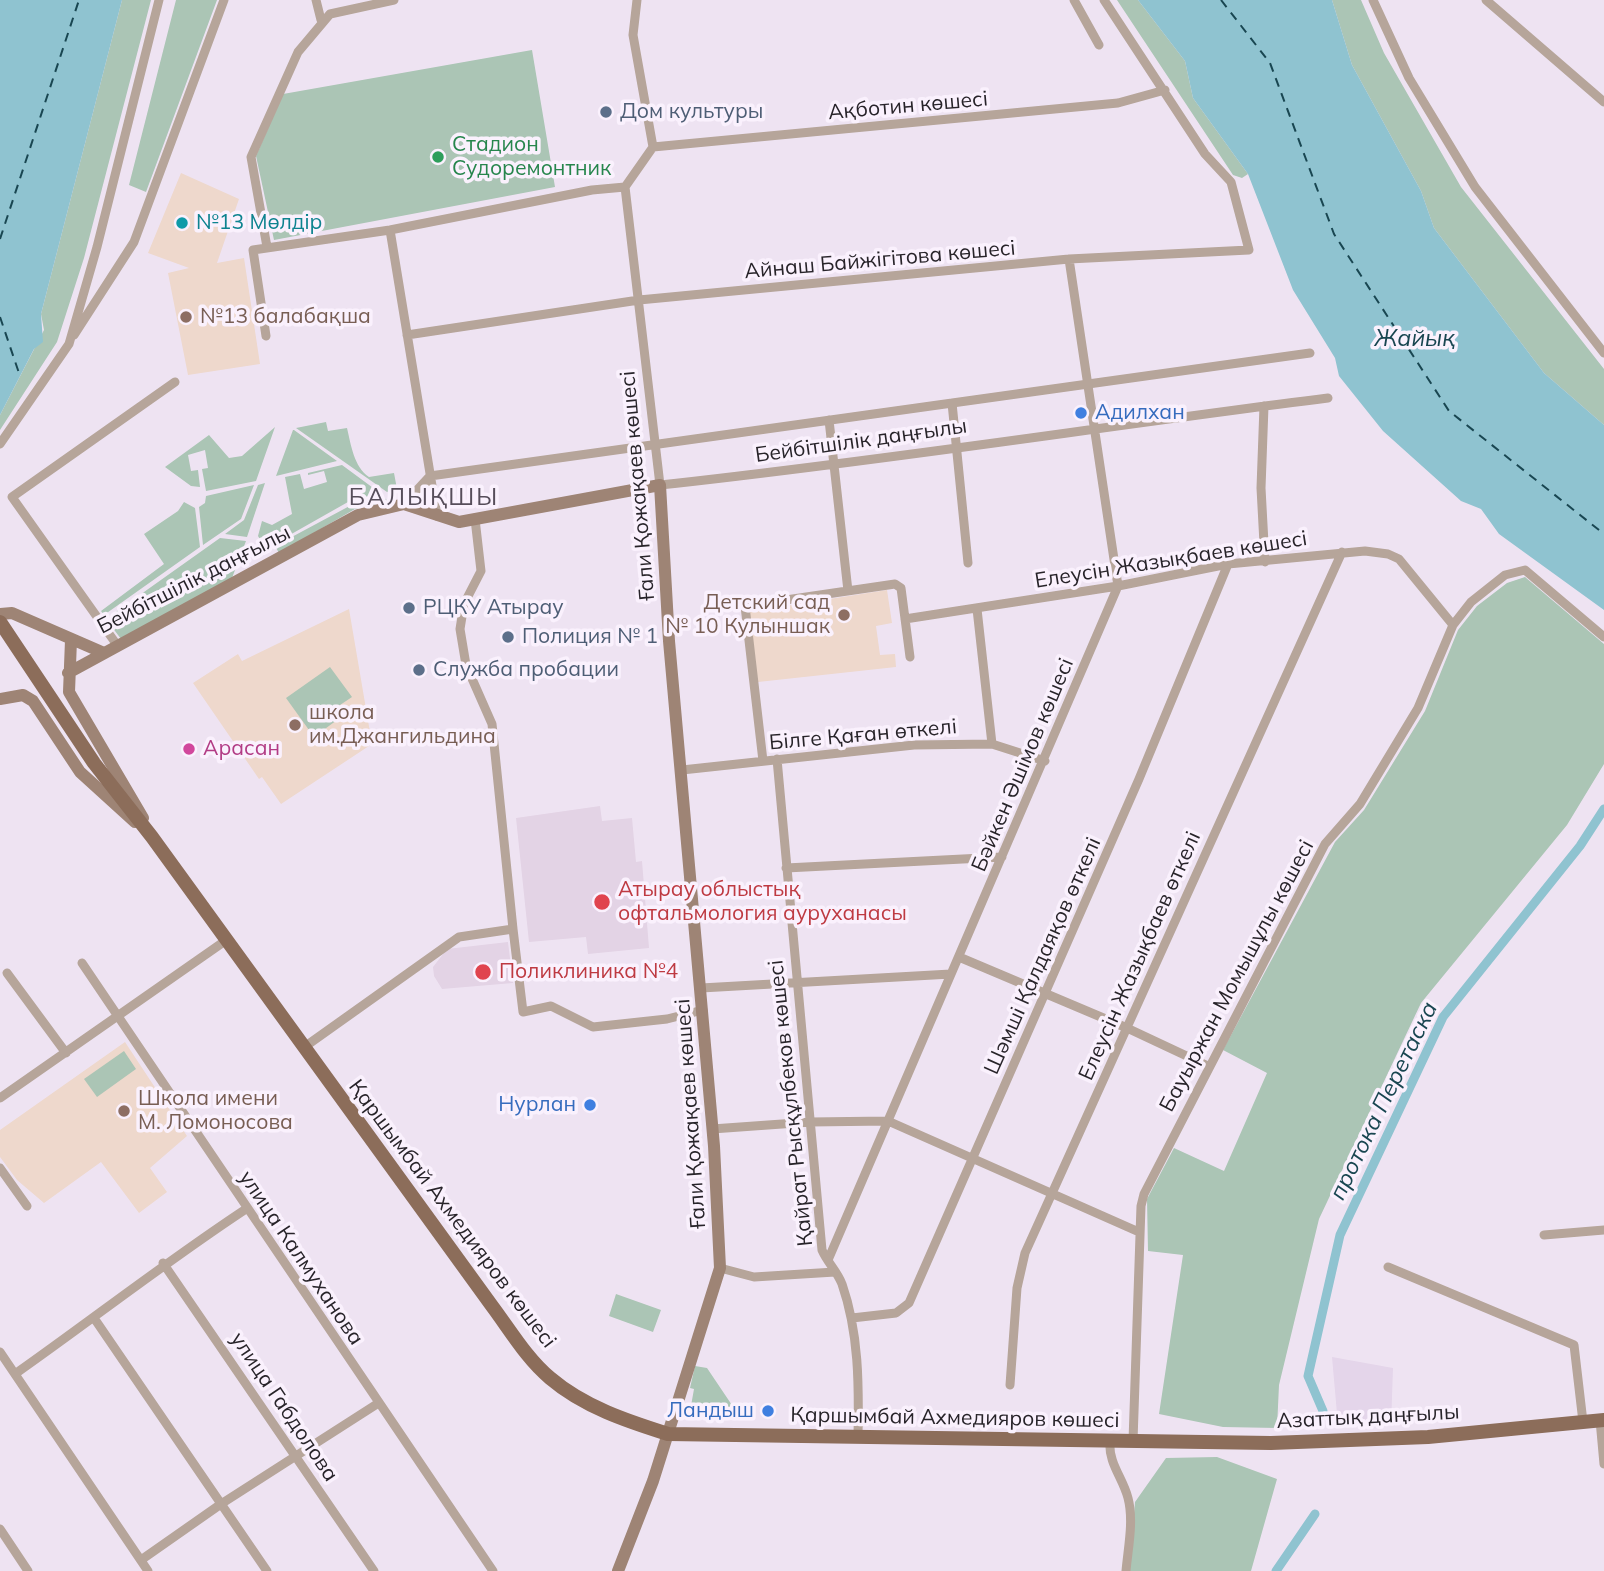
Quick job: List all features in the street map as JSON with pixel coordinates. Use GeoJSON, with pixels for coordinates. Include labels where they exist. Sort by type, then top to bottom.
{"type":"FeatureCollection","features":[{"type":"Feature","properties":{"kind":"main road","name":"Қаршымбай Ахмедияров көшесі"},"geometry":{"type":"LineString","coordinates":[[0,622],[93,763],[152,837],[492,1306],[548,1377],[584,1401],[623,1419],[668,1434],[1133,1441]]}},
{"type":"Feature","properties":{"kind":"main road","name":"Азаттық даңғылы"},"geometry":{"type":"LineString","coordinates":[[1133,1441],[1271,1443],[1428,1437],[1602,1420]]}},
{"type":"Feature","properties":{"kind":"street"},"geometry":{"type":"LineString","coordinates":[[69,344],[97,247],[159,0]]}},
{"type":"Feature","properties":{"kind":"street"},"geometry":{"type":"LineString","coordinates":[[0,444],[69,344],[134,242],[224,0]]}},
{"type":"Feature","properties":{"kind":"street"},"geometry":{"type":"LineString","coordinates":[[316,0],[321,20]]}},
{"type":"Feature","properties":{"kind":"street"},"geometry":{"type":"LineString","coordinates":[[267,247],[251,157],[298,52],[321,20],[330,14],[394,0]]}},
{"type":"Feature","properties":{"kind":"street"},"geometry":{"type":"LineString","coordinates":[[266,336],[253,250],[390,230],[592,190],[625,187],[653,147],[633,35],[638,15],[637,0]]}},
{"type":"Feature","properties":{"kind":"street"},"geometry":{"type":"LineString","coordinates":[[1074,0],[1099,45]]}},
{"type":"Feature","properties":{"kind":"street"},"geometry":{"type":"LineString","coordinates":[[1104,0],[1165,90]]}},
{"type":"Feature","properties":{"kind":"street"},"geometry":{"type":"LineString","coordinates":[[1373,0],[1409,78],[1475,187],[1604,353]]}},
{"type":"Feature","properties":{"kind":"street"},"geometry":{"type":"LineString","coordinates":[[1486,0],[1604,102]]}},
{"type":"Feature","properties":{"kind":"street","name":"Ақботин көшесі"},"geometry":{"type":"LineString","coordinates":[[653,147],[1118,103],[1165,90]]}},
{"type":"Feature","properties":{"kind":"street","name":"Айнаш Байжігітова көшесі"},"geometry":{"type":"LineString","coordinates":[[407,335],[639,300],[1069,259],[1249,250],[1231,183],[1205,154],[1165,90]]}},
{"type":"Feature","properties":{"kind":"street","name":"Ғали Қожақаев көшесі"},"geometry":{"type":"LineString","coordinates":[[618,1571],[668,1434],[720,1268],[703,1010],[661,533],[657,444],[625,187]]}},
{"type":"Feature","properties":{"kind":"street"},"geometry":{"type":"LineString","coordinates":[[390,230],[438,516]]}},
{"type":"Feature","properties":{"kind":"street"},"geometry":{"type":"LineString","coordinates":[[1069,259],[1118,586]]}},
{"type":"Feature","properties":{"kind":"street","name":"Бейбітшілік даңғылы"},"geometry":{"type":"LineString","coordinates":[[430,476],[1310,352]]}},
{"type":"Feature","properties":{"kind":"street"},"geometry":{"type":"LineString","coordinates":[[117,645],[12,496],[175,382]]}},
{"type":"Feature","properties":{"kind":"street","name":"Бейбітшілік даңғылы"},"geometry":{"type":"LineString","coordinates":[[0,614],[12,613],[104,653],[358,515],[404,505],[459,522],[660,485],[834,466],[1095,427],[1328,398]]}},
{"type":"Feature","properties":{"kind":"street"},"geometry":{"type":"LineString","coordinates":[[952,403],[968,563]]}},
{"type":"Feature","properties":{"kind":"street"},"geometry":{"type":"LineString","coordinates":[[1264,406],[1261,488],[1265,562]]}},
{"type":"Feature","properties":{"kind":"street"},"geometry":{"type":"LineString","coordinates":[[829,420],[848,591]]}},
{"type":"Feature","properties":{"kind":"street"},"geometry":{"type":"LineString","coordinates":[[404,505],[430,476]]}},
{"type":"Feature","properties":{"kind":"street"},"geometry":{"type":"LineString","coordinates":[[475,519],[481,571],[464,604],[460,629],[466,665],[492,724],[523,1012],[551,1006],[593,1027],[667,1019],[703,1010]]}},
{"type":"Feature","properties":{"kind":"street","name":"Елеусін Жазықбаев көшесі"},"geometry":{"type":"LineString","coordinates":[[905,620],[1118,586],[1228,564],[1342,552],[1377,552],[1399,559],[1453,625]]}},
{"type":"Feature","properties":{"kind":"street","name":"Елеусін Жазықбаев өткелі"},"geometry":{"type":"LineString","coordinates":[[1010,1385],[1017,1287],[1026,1253],[1342,552]]}},
{"type":"Feature","properties":{"kind":"street","name":"Шәмші Қалдаяқов өткелі"},"geometry":{"type":"LineString","coordinates":[[852,1318],[896,1313],[909,1303],[1046,994],[1228,564]]}},
{"type":"Feature","properties":{"kind":"street","name":"Бауыржан Момышұлы көшесі"},"geometry":{"type":"LineString","coordinates":[[1133,1441],[1139,1232],[1144,1194],[1325,844],[1360,804],[1418,708],[1453,625],[1471,602],[1505,575],[1525,570],[1604,637]]}},
{"type":"Feature","properties":{"kind":"street"},"geometry":{"type":"LineString","coordinates":[[763,761],[745,606],[898,585],[910,657]]}},
{"type":"Feature","properties":{"kind":"street","name":"Бәйкен Әшімов көшесі"},"geometry":{"type":"LineString","coordinates":[[828,1260],[1045,761],[1118,586]]}},
{"type":"Feature","properties":{"kind":"street"},"geometry":{"type":"LineString","coordinates":[[976,609],[992,744]]}},
{"type":"Feature","properties":{"kind":"street"},"geometry":{"type":"LineString","coordinates":[[71,640],[69,692],[115,766],[152,837]]}},
{"type":"Feature","properties":{"kind":"street"},"geometry":{"type":"LineString","coordinates":[[68,673],[104,653]]}},
{"type":"Feature","properties":{"kind":"street"},"geometry":{"type":"LineString","coordinates":[[0,699],[23,695],[33,701],[80,772],[152,837]]}},
{"type":"Feature","properties":{"kind":"street","name":"Білге Қаған өткелі"},"geometry":{"type":"LineString","coordinates":[[682,770],[914,745],[992,744],[1045,761]]}},
{"type":"Feature","properties":{"kind":"street","name":"Қайрат Рысқұлбеков көшесі"},"geometry":{"type":"LineString","coordinates":[[777,759],[822,1250],[835,1272],[852,1318],[859,1381],[858,1437]]}},
{"type":"Feature","properties":{"kind":"street"},"geometry":{"type":"LineString","coordinates":[[786,868],[1002,857]]}},
{"type":"Feature","properties":{"kind":"street"},"geometry":{"type":"LineString","coordinates":[[303,1048],[459,937],[513,929]]}},
{"type":"Feature","properties":{"kind":"street"},"geometry":{"type":"LineString","coordinates":[[0,1098],[226,941]]}},
{"type":"Feature","properties":{"kind":"street"},"geometry":{"type":"LineString","coordinates":[[959,957],[1127,1028],[1208,1066]]}},
{"type":"Feature","properties":{"kind":"street","name":"улица Калмуханова"},"geometry":{"type":"LineString","coordinates":[[82,963],[377,1404],[493,1571]]}},
{"type":"Feature","properties":{"kind":"street"},"geometry":{"type":"LineString","coordinates":[[7,973],[66,1053]]}},
{"type":"Feature","properties":{"kind":"street"},"geometry":{"type":"LineString","coordinates":[[701,988],[951,974]]}},
{"type":"Feature","properties":{"kind":"street"},"geometry":{"type":"LineString","coordinates":[[712,1129],[810,1122],[888,1121],[1139,1232]]}},
{"type":"Feature","properties":{"kind":"street"},"geometry":{"type":"LineString","coordinates":[[0,1168],[27,1206]]}},
{"type":"Feature","properties":{"kind":"street"},"geometry":{"type":"LineString","coordinates":[[15,1374],[94,1318],[163,1263],[246,1209]]}},
{"type":"Feature","properties":{"kind":"street"},"geometry":{"type":"LineString","coordinates":[[1544,1235],[1604,1230]]}},
{"type":"Feature","properties":{"kind":"street","name":"улица Габдолова"},"geometry":{"type":"LineString","coordinates":[[163,1263],[374,1571]]}},
{"type":"Feature","properties":{"kind":"street"},"geometry":{"type":"LineString","coordinates":[[1388,1267],[1574,1345],[1583,1422]]}},
{"type":"Feature","properties":{"kind":"street"},"geometry":{"type":"LineString","coordinates":[[720,1268],[754,1277],[835,1272]]}},
{"type":"Feature","properties":{"kind":"street"},"geometry":{"type":"LineString","coordinates":[[94,1318],[267,1571]]}},
{"type":"Feature","properties":{"kind":"street"},"geometry":{"type":"LineString","coordinates":[[0,1352],[148,1571]]}},
{"type":"Feature","properties":{"kind":"street"},"geometry":{"type":"LineString","coordinates":[[141,1560],[221,1504],[377,1404]]}},
{"type":"Feature","properties":{"kind":"street"},"geometry":{"type":"LineString","coordinates":[[1602,1420],[1604,1464]]}},
{"type":"Feature","properties":{"kind":"street"},"geometry":{"type":"LineString","coordinates":[[1110,1441],[1109,1454],[1128,1497],[1131,1512],[1126,1571]]}},
{"type":"Feature","properties":{"kind":"street"},"geometry":{"type":"LineString","coordinates":[[0,1529],[28,1571]]}},
{"type":"Feature","properties":{"kind":"shaded area"},"geometry":{"type":"Polygon","coordinates":[[[181,173],[239,199],[217,263],[244,258],[260,364],[188,375],[168,273],[189,268],[148,253],[181,173]]]}},
{"type":"Feature","properties":{"kind":"shaded area"},"geometry":{"type":"Polygon","coordinates":[[[887,590],[892,623],[876,626],[880,655],[895,654],[896,667],[758,682],[747,612],[887,590]]]}},
{"type":"Feature","properties":{"kind":"shaded area","name":"школа им.Джангильдина"},"geometry":{"type":"Polygon","coordinates":[[[349,609],[372,744],[281,804],[262,777],[259,779],[193,683],[238,654],[242,661],[349,609]]]}},
{"type":"Feature","properties":{"kind":"shaded area"},"geometry":{"type":"Polygon","coordinates":[[[600,806],[602,821],[632,818],[636,862],[642,861],[649,948],[588,954],[586,937],[529,942],[516,818],[600,806]]]}},
{"type":"Feature","properties":{"kind":"shaded area"},"geometry":{"type":"Polygon","coordinates":[[[508,942],[513,983],[442,989],[434,976],[433,967],[447,949],[508,942]]]}},
{"type":"Feature","properties":{"kind":"shaded area"},"geometry":{"type":"Polygon","coordinates":[[[125,1042],[187,1136],[150,1168],[167,1192],[139,1213],[101,1162],[44,1203],[17,1180],[0,1157],[0,1130],[125,1042]]]}},
{"type":"Feature","properties":{"kind":"shaded area"},"geometry":{"type":"Polygon","coordinates":[[[1332,1357],[1393,1368],[1391,1426],[1338,1425],[1332,1357]]]}},
{"type":"Feature","properties":{"kind":"green space"},"geometry":{"type":"Polygon","coordinates":[[[122,0],[151,0],[84,258],[57,342],[0,430],[0,415],[44,330],[41,314],[122,0]]]}},
{"type":"Feature","properties":{"kind":"green space"},"geometry":{"type":"Polygon","coordinates":[[[176,0],[217,0],[146,192],[129,185],[176,0]]]}},
{"type":"Feature","properties":{"kind":"green space"},"geometry":{"type":"Polygon","coordinates":[[[1117,0],[1138,0],[1185,61],[1193,98],[1248,174],[1242,178],[1233,175],[1117,0]]]}},
{"type":"Feature","properties":{"kind":"green space"},"geometry":{"type":"Polygon","coordinates":[[[1332,0],[1361,0],[1384,53],[1461,187],[1604,369],[1604,425],[1544,373],[1434,228],[1421,191],[1352,65],[1332,0]]]}},
{"type":"Feature","properties":{"kind":"green space","name":"Стадион Судоремонтник"},"geometry":{"type":"Polygon","coordinates":[[[532,50],[555,187],[274,240],[256,156],[283,94],[532,50]]]}},
{"type":"Feature","properties":{"kind":"green space"},"geometry":{"type":"Polygon","coordinates":[[[326,422],[328,431],[347,428],[354,455],[364,473],[369,477],[394,473],[397,489],[387,492],[296,428],[326,422]]]}},
{"type":"Feature","properties":{"kind":"green space"},"geometry":{"type":"Polygon","coordinates":[[[275,427],[256,481],[206,491],[202,469],[208,468],[205,450],[188,455],[191,471],[198,470],[200,487],[191,486],[165,467],[209,435],[229,458],[242,456],[275,427]]]}},
{"type":"Feature","properties":{"kind":"green space"},"geometry":{"type":"Polygon","coordinates":[[[294,430],[337,461],[276,476],[294,430]]]}},
{"type":"Feature","properties":{"kind":"green space"},"geometry":{"type":"Polygon","coordinates":[[[342,465],[380,493],[348,502],[272,545],[261,541],[258,536],[262,521],[272,525],[292,514],[285,477],[300,474],[304,489],[327,482],[324,471],[308,473],[342,465]]]}},
{"type":"Feature","properties":{"kind":"green space"},"geometry":{"type":"Polygon","coordinates":[[[265,483],[247,537],[225,534],[244,520],[258,485],[265,483]]]}},
{"type":"Feature","properties":{"kind":"green space"},"geometry":{"type":"Polygon","coordinates":[[[254,485],[241,519],[203,545],[199,507],[205,503],[206,496],[254,485]]]}},
{"type":"Feature","properties":{"kind":"green space"},"geometry":{"type":"Polygon","coordinates":[[[382,496],[388,501],[355,509],[279,553],[275,546],[357,502],[382,496]]]}},
{"type":"Feature","properties":{"kind":"green space"},"geometry":{"type":"Polygon","coordinates":[[[184,502],[195,508],[200,547],[104,615],[101,611],[164,564],[144,534],[178,511],[184,502]]]}},
{"type":"Feature","properties":{"kind":"green space"},"geometry":{"type":"Polygon","coordinates":[[[220,538],[246,541],[232,578],[121,639],[106,619],[220,538]]]}},
{"type":"Feature","properties":{"kind":"green space"},"geometry":{"type":"Polygon","coordinates":[[[1525,577],[1604,644],[1604,764],[1567,825],[1421,1003],[1319,1219],[1279,1385],[1277,1428],[1223,1427],[1159,1414],[1183,1255],[1148,1251],[1147,1199],[1174,1148],[1224,1171],[1267,1073],[1223,1050],[1335,842],[1364,810],[1425,711],[1458,630],[1477,606],[1507,583],[1525,577]]]}},
{"type":"Feature","properties":{"kind":"green space"},"geometry":{"type":"Polygon","coordinates":[[[330,667],[352,697],[331,711],[337,720],[314,737],[286,698],[330,667]]]}},
{"type":"Feature","properties":{"kind":"green space"},"geometry":{"type":"Polygon","coordinates":[[[124,1051],[136,1069],[97,1097],[84,1079],[124,1051]]]}},
{"type":"Feature","properties":{"kind":"green space"},"geometry":{"type":"Polygon","coordinates":[[[616,1294],[661,1310],[653,1332],[609,1316],[616,1294]]]}},
{"type":"Feature","properties":{"kind":"green space"},"geometry":{"type":"Polygon","coordinates":[[[695,1366],[707,1368],[742,1420],[689,1417],[694,1389],[690,1388],[695,1366]]]}},
{"type":"Feature","properties":{"kind":"green space"},"geometry":{"type":"Polygon","coordinates":[[[1217,1457],[1277,1479],[1251,1571],[1129,1571],[1135,1502],[1166,1458],[1217,1457]]]}},
{"type":"Feature","properties":{"kind":"water"},"geometry":{"type":"Polygon","coordinates":[[[0,0],[122,0],[41,314],[43,342],[34,349],[0,415],[0,0]]]}},
{"type":"Feature","properties":{"kind":"water","name":"Жайық"},"geometry":{"type":"Polygon","coordinates":[[[1138,0],[1332,0],[1352,65],[1421,191],[1434,228],[1544,373],[1604,425],[1604,610],[1499,534],[1481,509],[1461,501],[1383,431],[1339,376],[1335,358],[1293,290],[1248,174],[1193,98],[1185,61],[1138,0]]]}},
{"type":"Feature","properties":{"kind":"waterway","name":"протока Перетаска"},"geometry":{"type":"LineString","coordinates":[[1323,1411],[1308,1376],[1340,1235],[1443,1017],[1580,846],[1604,809]]}},
{"type":"Feature","properties":{"kind":"waterway","name":"протока Перетаска"},"geometry":{"type":"LineString","coordinates":[[1276,1571],[1315,1514]]}},
{"type":"Feature","properties":{"kind":"ferry route"},"geometry":{"type":"LineString","coordinates":[[0,239],[79,0]]}},
{"type":"Feature","properties":{"kind":"ferry route"},"geometry":{"type":"LineString","coordinates":[[1221,0],[1270,63],[1334,234],[1449,411],[1604,534]]}},
{"type":"Feature","properties":{"kind":"ferry route"},"geometry":{"type":"LineString","coordinates":[[0,317],[20,376]]}},
{"type":"Feature","properties":{"kind":"place","name":"Дом культуры"},"geometry":{"type":"Point","coordinates":[606,112]}},
{"type":"Feature","properties":{"kind":"place","name":"Стадион Судоремонтник"},"geometry":{"type":"Point","coordinates":[438,157]}},
{"type":"Feature","properties":{"kind":"place","name":"№13 Мөлдiр"},"geometry":{"type":"Point","coordinates":[182,223]}},
{"type":"Feature","properties":{"kind":"place","name":"№13 балабақша"},"geometry":{"type":"Point","coordinates":[186,317]}},
{"type":"Feature","properties":{"kind":"place","name":"Адилхан"},"geometry":{"type":"Point","coordinates":[1081,413]}},
{"type":"Feature","properties":{"kind":"place","name":"РЦКУ Атырау"},"geometry":{"type":"Point","coordinates":[409,608]}},
{"type":"Feature","properties":{"kind":"place","name":"Детский сад № 10 Кулыншак"},"geometry":{"type":"Point","coordinates":[844,615]}},
{"type":"Feature","properties":{"kind":"place","name":"Полиция № 1"},"geometry":{"type":"Point","coordinates":[508,637]}},
{"type":"Feature","properties":{"kind":"place","name":"Служба пробации"},"geometry":{"type":"Point","coordinates":[419,670]}},
{"type":"Feature","properties":{"kind":"place","name":"школа им.Джангильдина"},"geometry":{"type":"Point","coordinates":[295,725]}},
{"type":"Feature","properties":{"kind":"place","name":"Арасан"},"geometry":{"type":"Point","coordinates":[189,749]}},
{"type":"Feature","properties":{"kind":"place","name":"Атырау облыстық офтальмология ауруханасы"},"geometry":{"type":"Point","coordinates":[602,902]}},
{"type":"Feature","properties":{"kind":"place","name":"Поликлиника №4"},"geometry":{"type":"Point","coordinates":[483,972]}},
{"type":"Feature","properties":{"kind":"place","name":"Нурлан"},"geometry":{"type":"Point","coordinates":[590,1105]}},
{"type":"Feature","properties":{"kind":"place","name":"Школа имени М. Ломоносова"},"geometry":{"type":"Point","coordinates":[124,1111]}},
{"type":"Feature","properties":{"kind":"place","name":"Ландыш"},"geometry":{"type":"Point","coordinates":[768,1411]}},
{"type":"Feature","properties":{"kind":"district","name":"БАЛЫҚШЫ"},"geometry":{"type":"Point","coordinates":[424,498]}}]}
